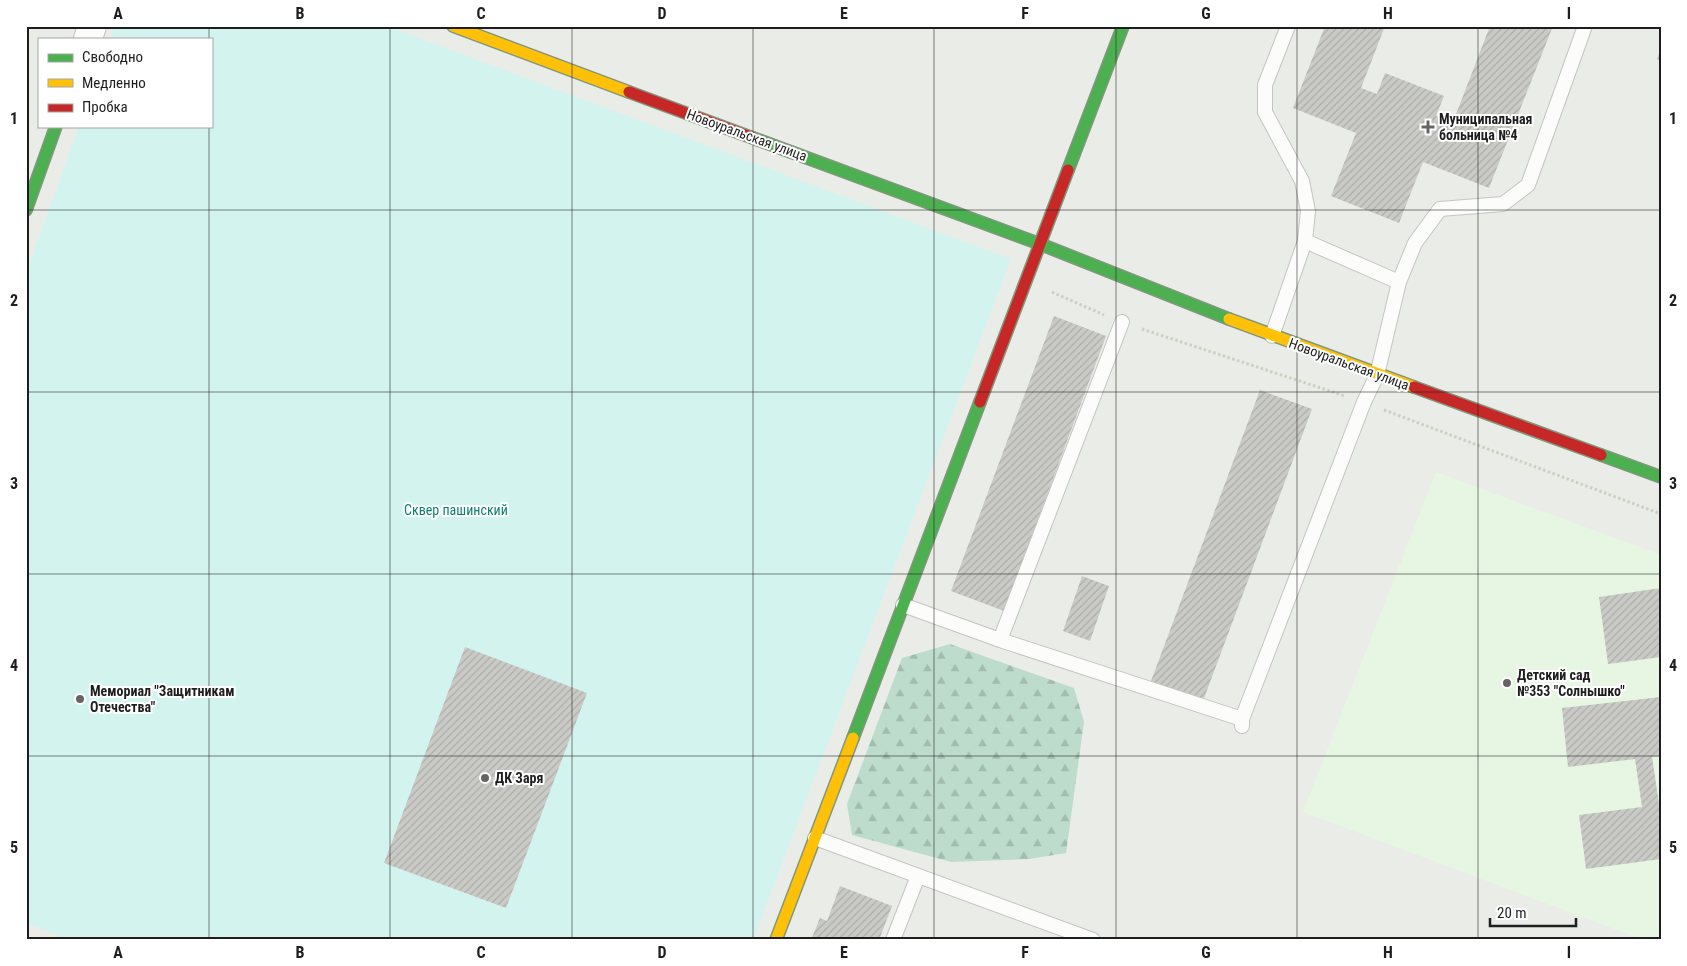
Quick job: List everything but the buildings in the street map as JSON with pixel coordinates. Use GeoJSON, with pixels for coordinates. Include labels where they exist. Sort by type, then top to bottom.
{"type":"FeatureCollection","features":[{"type":"Feature","properties":{"kind":"street"},"geometry":{"type":"LineString","coordinates":[[88,38],[92,26]]}},
{"type":"Feature","properties":{"kind":"street","name":"Новоуральская улица"},"geometry":{"type":"LineString","coordinates":[[453,26],[1040,244],[1272,336],[1661,476]]}},
{"type":"Feature","properties":{"kind":"street"},"geometry":{"type":"LineString","coordinates":[[776,940],[1123,26]]}},
{"type":"Feature","properties":{"kind":"street"},"geometry":{"type":"LineString","coordinates":[[26,210],[55,128]]}},
{"type":"Feature","properties":{"kind":"lane"},"geometry":{"type":"LineString","coordinates":[[1272,336],[1305,241],[1308,211],[1302,181],[1265,112],[1265,85],[1288,26]]}},
{"type":"Feature","properties":{"kind":"lane"},"geometry":{"type":"LineString","coordinates":[[903,605],[1242,722],[1364,402],[1377,375],[1399,282],[1415,243],[1440,209],[1503,204],[1528,185],[1585,26]]}},
{"type":"Feature","properties":{"kind":"lane"},"geometry":{"type":"LineString","coordinates":[[1305,241],[1399,282]]}},
{"type":"Feature","properties":{"kind":"lane"},"geometry":{"type":"LineString","coordinates":[[1000,640],[1122,322]]}},
{"type":"Feature","properties":{"kind":"lane"},"geometry":{"type":"LineString","coordinates":[[815,838],[1093,940]]}},
{"type":"Feature","properties":{"kind":"lane"},"geometry":{"type":"LineString","coordinates":[[893,940],[918,876]]}},
{"type":"Feature","properties":{"kind":"shaded area","name":"Детский сад №353 \"Солнышко\""},"geometry":{"type":"Polygon","coordinates":[[[1436,472],[1661,555],[1661,940],[1644,940],[1303,812],[1436,472]]]}},
{"type":"Feature","properties":{"kind":"green space","name":"Сквер пашинский"},"geometry":{"type":"Polygon","coordinates":[[[115,26],[387,26],[1011,259],[753,940],[70,940],[26,923],[26,274],[78,128],[212,128],[212,38],[111,38],[115,26]]]}},
{"type":"Feature","properties":{"kind":"green space"},"geometry":{"type":"Polygon","coordinates":[[[950,644],[1074,688],[1084,722],[1066,853],[1029,859],[951,862],[852,835],[847,804],[902,658],[950,644]]]}},
{"type":"Feature","properties":{"kind":"traffic: fast"},"geometry":{"type":"LineString","coordinates":[[1068,170],[1123,26]]}},
{"type":"Feature","properties":{"kind":"traffic: fast"},"geometry":{"type":"LineString","coordinates":[[26,210],[55,128]]}},
{"type":"Feature","properties":{"kind":"traffic: fast"},"geometry":{"type":"LineString","coordinates":[[753,138],[1040,244],[1229,319]]}},
{"type":"Feature","properties":{"kind":"traffic: fast"},"geometry":{"type":"LineString","coordinates":[[853,738],[980,402]]}},
{"type":"Feature","properties":{"kind":"traffic: fast"},"geometry":{"type":"LineString","coordinates":[[1601,455],[1661,477]]}},
{"type":"Feature","properties":{"kind":"traffic: slow"},"geometry":{"type":"LineString","coordinates":[[453,26],[629,92]]}},
{"type":"Feature","properties":{"kind":"traffic: slow"},"geometry":{"type":"LineString","coordinates":[[1229,319],[1414,387]]}},
{"type":"Feature","properties":{"kind":"traffic: slow"},"geometry":{"type":"LineString","coordinates":[[776,940],[853,738]]}},
{"type":"Feature","properties":{"kind":"traffic: jam"},"geometry":{"type":"LineString","coordinates":[[629,92],[753,138]]}},
{"type":"Feature","properties":{"kind":"traffic: jam"},"geometry":{"type":"LineString","coordinates":[[980,402],[1068,170]]}},
{"type":"Feature","properties":{"kind":"traffic: jam"},"geometry":{"type":"LineString","coordinates":[[1414,387],[1601,455]]}},
{"type":"Feature","properties":{"kind":"place","name":"Муниципальная больница №4"},"geometry":{"type":"Point","coordinates":[1428,127]}},
{"type":"Feature","properties":{"kind":"place","name":"Детский сад №353 \"Солнышко\""},"geometry":{"type":"Point","coordinates":[1507,683]}},
{"type":"Feature","properties":{"kind":"place","name":"Мемориал \"Защитникам Отечества\""},"geometry":{"type":"Point","coordinates":[80,699]}},
{"type":"Feature","properties":{"kind":"place","name":"ДК Заря"},"geometry":{"type":"Point","coordinates":[485,778]}}]}
